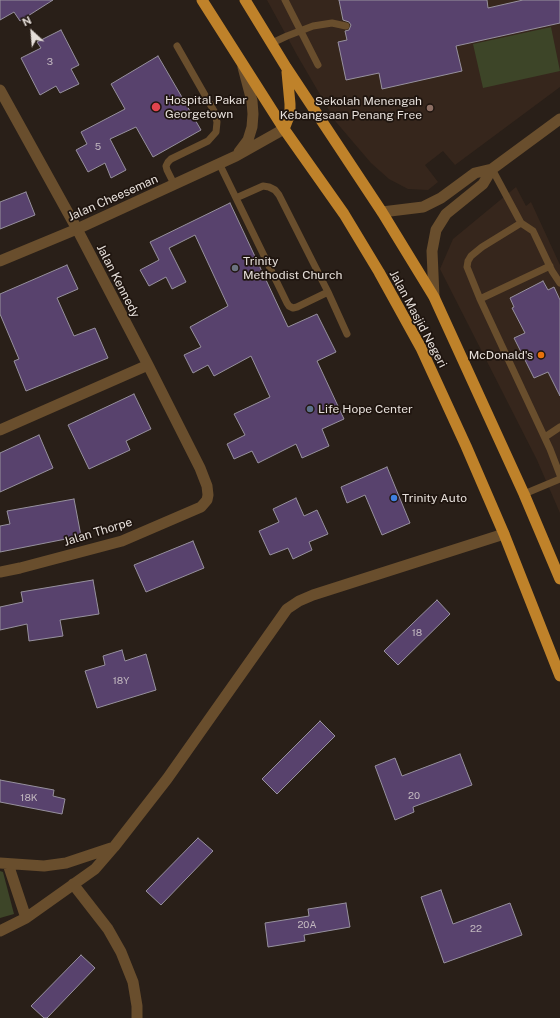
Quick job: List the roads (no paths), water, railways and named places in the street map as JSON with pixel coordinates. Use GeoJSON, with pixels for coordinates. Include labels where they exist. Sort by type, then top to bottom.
{"type":"FeatureCollection","features":[{"type":"Feature","properties":{"kind":"highway","name":"Jalan Masjid Negeri"},"geometry":{"type":"LineString","coordinates":[[202,0],[284,129],[344,214],[402,313],[427,362],[504,534],[560,676]]}},
{"type":"Feature","properties":{"kind":"highway","name":"Jalan Masjid Negeri"},"geometry":{"type":"LineString","coordinates":[[246,0],[286,67],[382,212],[434,297],[559,573]]}},
{"type":"Feature","properties":{"kind":"highway"},"geometry":{"type":"LineString","coordinates":[[284,129],[290,114],[286,67]]}},
{"type":"Feature","properties":{"kind":"street"},"geometry":{"type":"LineString","coordinates":[[236,156],[248,140],[252,127],[253,114],[252,101],[242,64]]}},
{"type":"Feature","properties":{"kind":"street","name":"Jalan Kennedy"},"geometry":{"type":"LineString","coordinates":[[0,90],[77,228],[185,437],[208,486]]}},
{"type":"Feature","properties":{"kind":"street"},"geometry":{"type":"LineString","coordinates":[[382,212],[423,207],[441,198],[475,173],[492,169],[560,120]]}},
{"type":"Feature","properties":{"kind":"street","name":"Jalan Cheeseman"},"geometry":{"type":"LineString","coordinates":[[0,262],[236,156],[284,129]]}},
{"type":"Feature","properties":{"kind":"street"},"geometry":{"type":"LineString","coordinates":[[434,297],[432,252],[436,230],[446,214],[483,184],[492,169]]}},
{"type":"Feature","properties":{"kind":"street"},"geometry":{"type":"LineString","coordinates":[[0,430],[148,365]]}},
{"type":"Feature","properties":{"kind":"street","name":"Jalan Thorpe"},"geometry":{"type":"LineString","coordinates":[[0,572],[122,541],[201,507],[208,495],[208,486]]}},
{"type":"Feature","properties":{"kind":"street"},"geometry":{"type":"LineString","coordinates":[[0,931],[26,918],[95,869],[114,848],[167,779],[287,609],[299,601],[313,595],[504,534]]}},
{"type":"Feature","properties":{"kind":"street"},"geometry":{"type":"LineString","coordinates":[[26,918],[4,864],[44,866],[66,863],[114,848]]}},
{"type":"Feature","properties":{"kind":"street"},"geometry":{"type":"LineString","coordinates":[[73,884],[108,928],[121,952],[133,982],[138,1018]]}},
{"type":"Feature","properties":{"kind":"lane"},"geometry":{"type":"LineString","coordinates":[[285,0],[318,65]]}},
{"type":"Feature","properties":{"kind":"lane"},"geometry":{"type":"LineString","coordinates":[[272,43],[313,26],[332,23],[346,26]]}},
{"type":"Feature","properties":{"kind":"lane"},"geometry":{"type":"LineString","coordinates":[[174,184],[167,170],[166,166],[168,162],[171,159],[208,141],[216,132],[217,122],[214,110],[177,46]]}},
{"type":"Feature","properties":{"kind":"lane"},"geometry":{"type":"LineString","coordinates":[[219,163],[289,306],[293,308],[297,307],[328,292]]}},
{"type":"Feature","properties":{"kind":"lane"},"geometry":{"type":"LineString","coordinates":[[492,169],[521,223],[533,231],[560,283]]}},
{"type":"Feature","properties":{"kind":"lane"},"geometry":{"type":"LineString","coordinates":[[236,198],[263,186],[275,190],[279,195],[348,334]]}},
{"type":"Feature","properties":{"kind":"lane"},"geometry":{"type":"LineString","coordinates":[[521,223],[482,247],[468,261],[467,267],[560,475]]}},
{"type":"Feature","properties":{"kind":"lane"},"geometry":{"type":"LineString","coordinates":[[480,299],[550,266]]}},
{"type":"Feature","properties":{"kind":"lane"},"geometry":{"type":"LineString","coordinates":[[544,437],[560,427]]}},
{"type":"Feature","properties":{"kind":"lane"},"geometry":{"type":"LineString","coordinates":[[524,494],[560,480]]}},
{"type":"Feature","properties":{"kind":"place","name":"Hospital Pakar Georgetown"},"geometry":{"type":"Point","coordinates":[156,107]}},
{"type":"Feature","properties":{"kind":"place","name":"Sekolah Menengah Kebangsaan Penang Free"},"geometry":{"type":"Point","coordinates":[430,108]}},
{"type":"Feature","properties":{"kind":"place","name":"Trinity Methodist Church"},"geometry":{"type":"Point","coordinates":[235,268]}},
{"type":"Feature","properties":{"kind":"place","name":"McDonald's"},"geometry":{"type":"Point","coordinates":[541,355]}},
{"type":"Feature","properties":{"kind":"place","name":"Life Hope Center"},"geometry":{"type":"Point","coordinates":[310,409]}},
{"type":"Feature","properties":{"kind":"place","name":"Trinity Auto"},"geometry":{"type":"Point","coordinates":[394,498]}}]}
